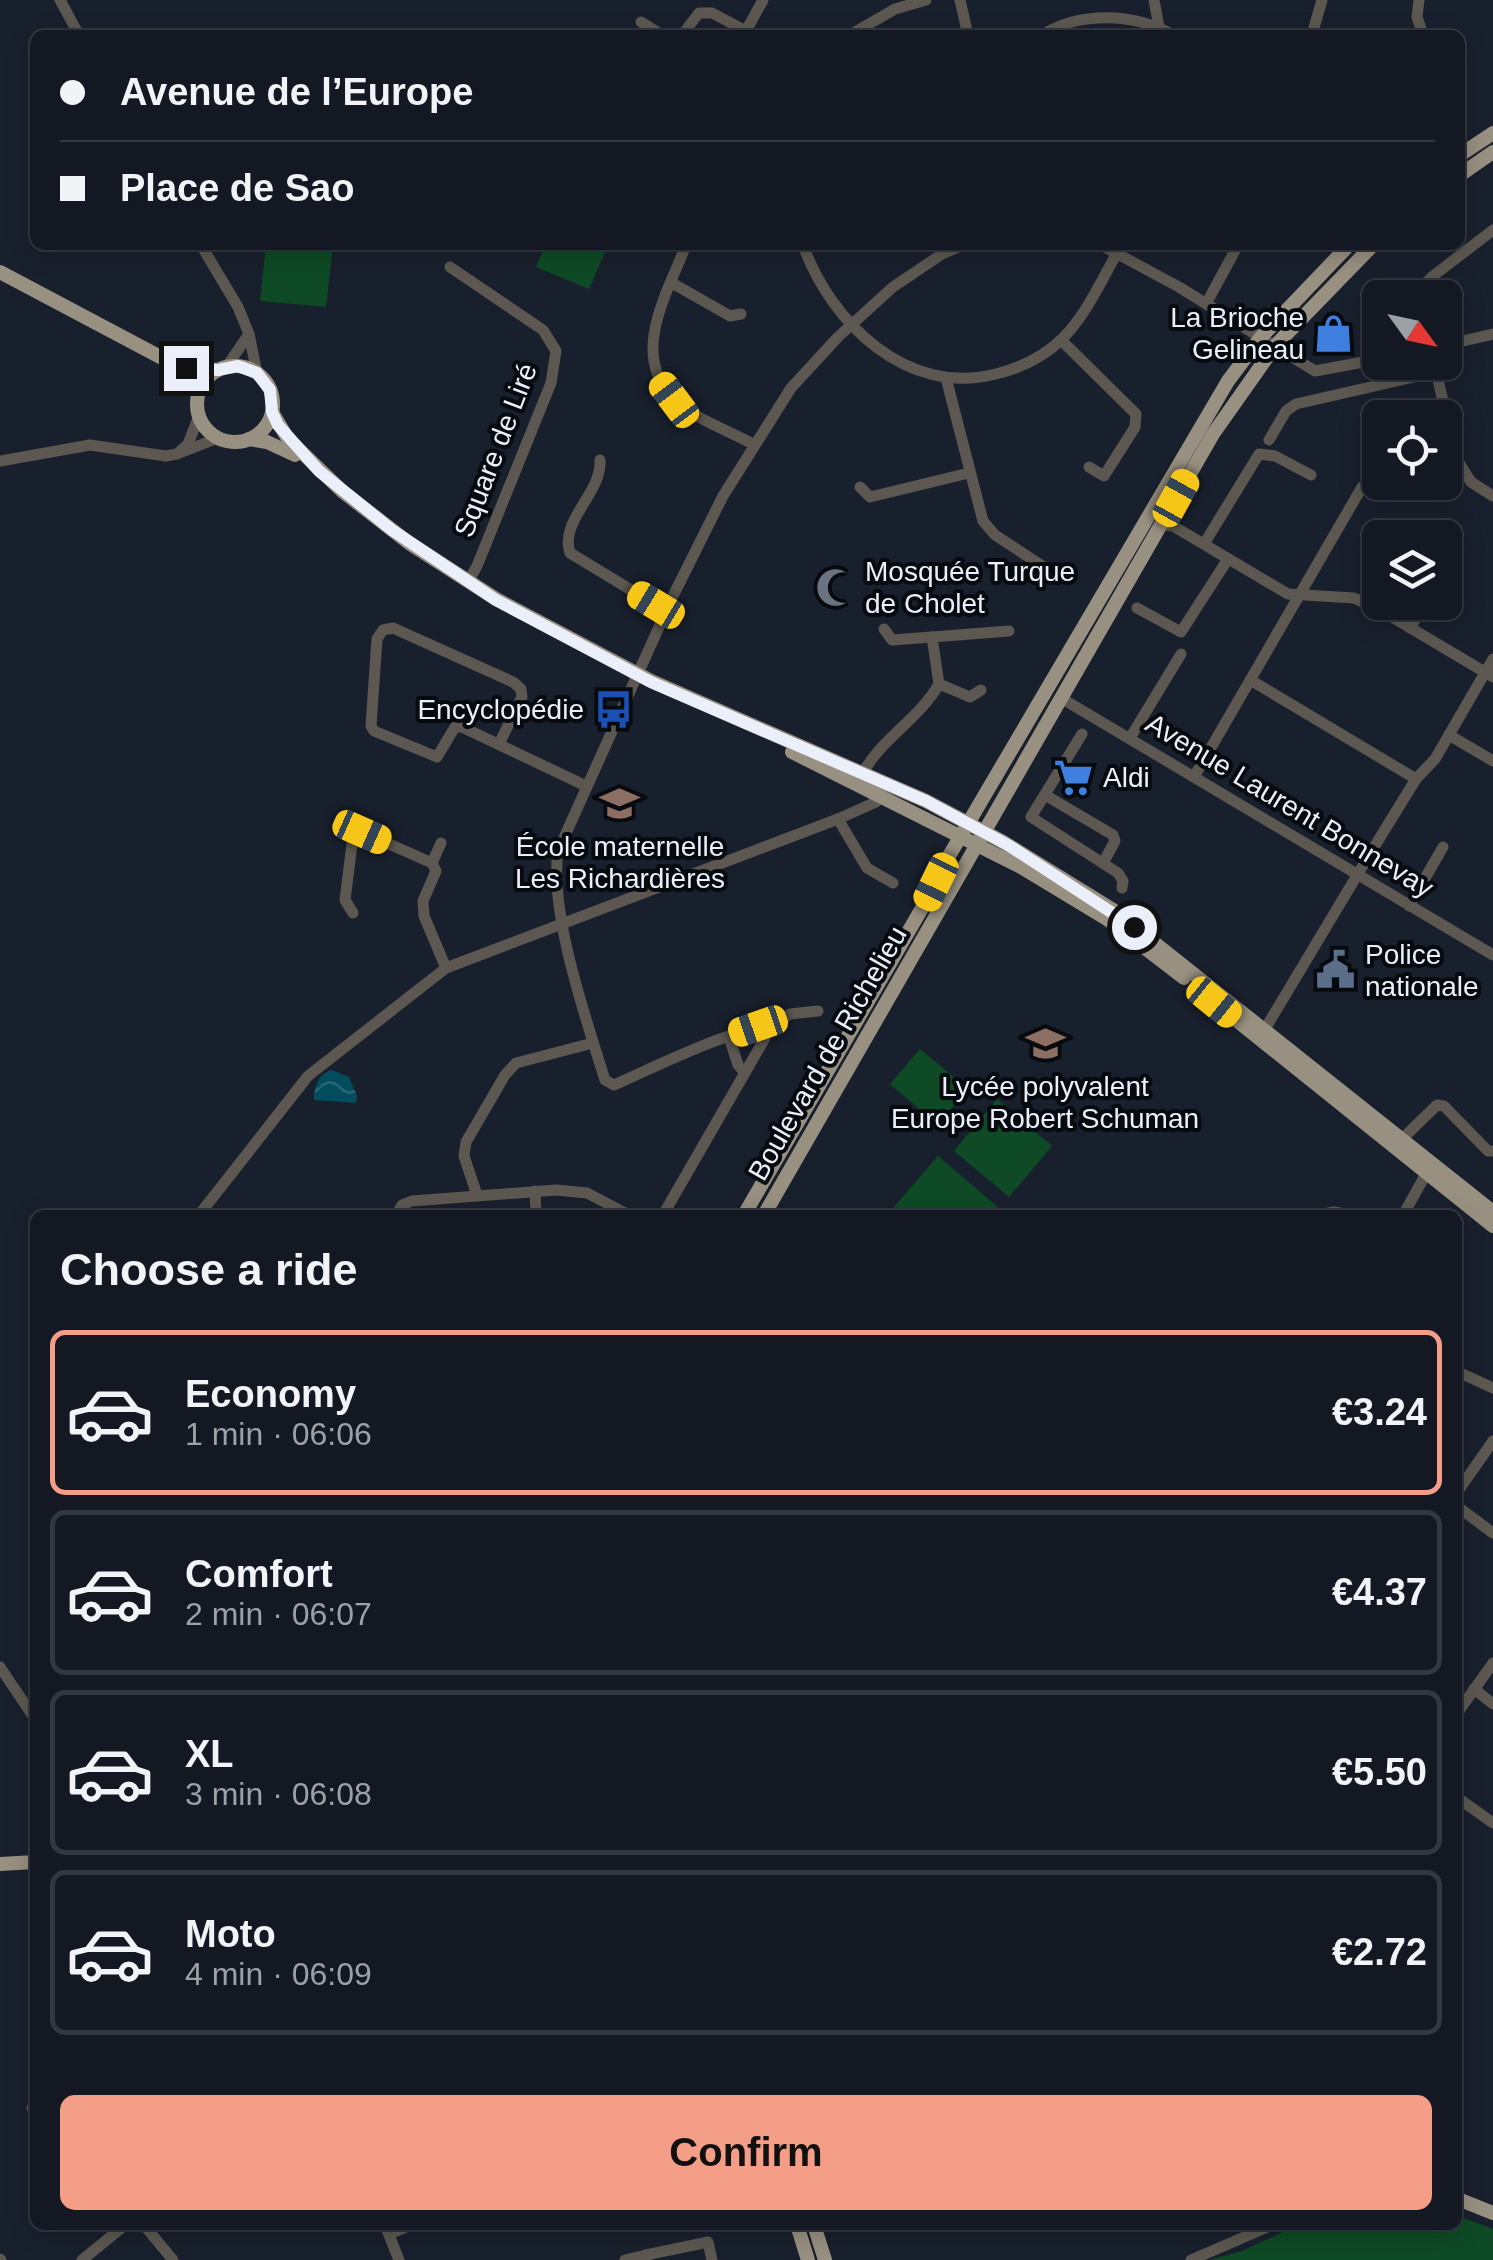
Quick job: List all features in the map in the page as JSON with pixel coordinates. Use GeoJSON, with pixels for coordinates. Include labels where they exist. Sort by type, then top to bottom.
{"type":"FeatureCollection","features":[{"type":"Feature","properties":{"kind":"main road"},"geometry":{"type":"LineString","coordinates":[[1465,152],[1493,133]]}},
{"type":"Feature","properties":{"kind":"main road"},"geometry":{"type":"LineString","coordinates":[[1465,172],[1493,152]]}},
{"type":"Feature","properties":{"kind":"main road"},"geometry":{"type":"LineString","coordinates":[[969,837],[1228,381],[1261,337],[1344,250]]}},
{"type":"Feature","properties":{"kind":"main road","name":"Boulevard de Richelieu"},"geometry":{"type":"LineString","coordinates":[[747,1210],[969,837],[994,813],[1212,434],[1276,346],[1368,250]]}},
{"type":"Feature","properties":{"kind":"main road"},"geometry":{"type":"LineString","coordinates":[[0,272],[186,368],[248,368],[257,373],[270,390],[272,412],[288,439],[319,471]]}},
{"type":"Feature","properties":{"kind":"main road"},"geometry":{"type":"LineString","coordinates":[[166,360],[182,373],[198,396]]}},
{"type":"Feature","properties":{"kind":"main road"},"geometry":{"type":"LineString","coordinates":[[222,368],[208,376],[198,396],[198,416],[209,432],[228,441],[249,439],[284,448],[468,582],[564,638],[882,789],[1108,908],[1493,1226]]}},
{"type":"Feature","properties":{"kind":"main road"},"geometry":{"type":"LineString","coordinates":[[249,439],[259,432],[272,412]]}},
{"type":"Feature","properties":{"kind":"main road"},"geometry":{"type":"LineString","coordinates":[[969,837],[1128,934],[1493,1212]]}},
{"type":"Feature","properties":{"kind":"main road","name":"Boulevard de Richelieu"},"geometry":{"type":"LineString","coordinates":[[767,1210],[969,837]]}},
{"type":"Feature","properties":{"kind":"main road"},"geometry":{"type":"LineString","coordinates":[[0,1864],[30,1862]]}},
{"type":"Feature","properties":{"kind":"main road"},"geometry":{"type":"LineString","coordinates":[[1462,2201],[1493,2213]]}},
{"type":"Feature","properties":{"kind":"main road"},"geometry":{"type":"LineString","coordinates":[[799,2230],[808,2260]]}},
{"type":"Feature","properties":{"kind":"main road"},"geometry":{"type":"LineString","coordinates":[[816,2230],[826,2260]]}},
{"type":"Feature","properties":{"kind":"street"},"geometry":{"type":"LineString","coordinates":[[60,0],[76,30]]}},
{"type":"Feature","properties":{"kind":"street"},"geometry":{"type":"LineString","coordinates":[[750,30],[763,0]]}},
{"type":"Feature","properties":{"kind":"street"},"geometry":{"type":"LineString","coordinates":[[859,30],[896,9],[926,0]]}},
{"type":"Feature","properties":{"kind":"street"},"geometry":{"type":"LineString","coordinates":[[960,0],[967,30]]}},
{"type":"Feature","properties":{"kind":"street"},"geometry":{"type":"LineString","coordinates":[[1154,0],[1159,27]]}},
{"type":"Feature","properties":{"kind":"street"},"geometry":{"type":"LineString","coordinates":[[1313,30],[1322,0]]}},
{"type":"Feature","properties":{"kind":"street"},"geometry":{"type":"LineString","coordinates":[[1419,0],[1417,16],[1421,30]]}},
{"type":"Feature","properties":{"kind":"street"},"geometry":{"type":"LineString","coordinates":[[686,30],[700,14],[712,12],[744,30]]}},
{"type":"Feature","properties":{"kind":"street"},"geometry":{"type":"LineString","coordinates":[[1053,30],[1094,18],[1126,20],[1164,30]]}},
{"type":"Feature","properties":{"kind":"street"},"geometry":{"type":"LineString","coordinates":[[641,22],[654,30]]}},
{"type":"Feature","properties":{"kind":"street"},"geometry":{"type":"LineString","coordinates":[[1429,280],[1493,230]]}},
{"type":"Feature","properties":{"kind":"street"},"geometry":{"type":"LineString","coordinates":[[204,250],[238,307],[249,334],[257,373]]}},
{"type":"Feature","properties":{"kind":"street"},"geometry":{"type":"LineString","coordinates":[[684,250],[653,332],[652,354],[659,380],[674,400],[754,444]]}},
{"type":"Feature","properties":{"kind":"street"},"geometry":{"type":"LineString","coordinates":[[804,250],[818,280],[863,338],[903,365],[946,378],[984,377],[1008,371],[1062,340],[1117,253]]}},
{"type":"Feature","properties":{"kind":"street"},"geometry":{"type":"LineString","coordinates":[[768,1028],[758,1026],[728,1037],[614,1085],[605,1080],[562,924],[557,899],[558,851],[666,611],[723,496],[754,444],[791,388],[852,324],[916,270],[954,250]]}},
{"type":"Feature","properties":{"kind":"street"},"geometry":{"type":"LineString","coordinates":[[1111,250],[1315,371],[1362,363]]}},
{"type":"Feature","properties":{"kind":"street"},"geometry":{"type":"LineString","coordinates":[[1206,304],[1235,250]]}},
{"type":"Feature","properties":{"kind":"street","name":"Square de Liré"},"geometry":{"type":"LineString","coordinates":[[450,267],[543,330],[556,351],[550,383],[468,582]]}},
{"type":"Feature","properties":{"kind":"street"},"geometry":{"type":"LineString","coordinates":[[672,282],[730,316],[741,314]]}},
{"type":"Feature","properties":{"kind":"street"},"geometry":{"type":"LineString","coordinates":[[222,368],[249,334]]}},
{"type":"Feature","properties":{"kind":"street"},"geometry":{"type":"LineString","coordinates":[[1462,342],[1492,336]]}},
{"type":"Feature","properties":{"kind":"street"},"geometry":{"type":"LineString","coordinates":[[1062,340],[1136,414],[1134,428],[1104,476],[1089,467]]}},
{"type":"Feature","properties":{"kind":"street"},"geometry":{"type":"LineString","coordinates":[[1333,369],[1339,394]]}},
{"type":"Feature","properties":{"kind":"street"},"geometry":{"type":"LineString","coordinates":[[946,378],[987,529],[1047,568],[1042,578]]}},
{"type":"Feature","properties":{"kind":"street"},"geometry":{"type":"LineString","coordinates":[[1269,440],[1290,407],[1389,380]]}},
{"type":"Feature","properties":{"kind":"street"},"geometry":{"type":"LineString","coordinates":[[177,454],[188,444],[198,416]]}},
{"type":"Feature","properties":{"kind":"street"},"geometry":{"type":"LineString","coordinates":[[0,461],[90,446],[177,454],[218,438]]}},
{"type":"Feature","properties":{"kind":"street"},"geometry":{"type":"LineString","coordinates":[[1204,544],[1259,454],[1275,456],[1311,475]]}},
{"type":"Feature","properties":{"kind":"street"},"geometry":{"type":"LineString","coordinates":[[600,460],[595,485],[570,532],[570,553],[666,611]]}},
{"type":"Feature","properties":{"kind":"street"},"geometry":{"type":"LineString","coordinates":[[1462,471],[1493,496]]}},
{"type":"Feature","properties":{"kind":"street"},"geometry":{"type":"LineString","coordinates":[[860,486],[870,497],[969,473]]}},
{"type":"Feature","properties":{"kind":"street"},"geometry":{"type":"LineString","coordinates":[[1194,777],[1362,487]]}},
{"type":"Feature","properties":{"kind":"street"},"geometry":{"type":"LineString","coordinates":[[1161,525],[1169,524],[1288,594],[1354,598],[1489,674]]}},
{"type":"Feature","properties":{"kind":"street"},"geometry":{"type":"LineString","coordinates":[[1137,608],[1181,632],[1228,560]]}},
{"type":"Feature","properties":{"kind":"street"},"geometry":{"type":"LineString","coordinates":[[1410,628],[1415,620]]}},
{"type":"Feature","properties":{"kind":"street"},"geometry":{"type":"LineString","coordinates":[[499,744],[522,698],[520,689],[393,628],[383,630],[377,639],[371,726],[374,731],[437,757],[455,728],[462,727],[586,786]]}},
{"type":"Feature","properties":{"kind":"street"},"geometry":{"type":"LineString","coordinates":[[884,629],[892,640],[1009,631]]}},
{"type":"Feature","properties":{"kind":"street"},"geometry":{"type":"LineString","coordinates":[[860,779],[874,755],[906,726],[940,684],[932,637]]}},
{"type":"Feature","properties":{"kind":"street"},"geometry":{"type":"LineString","coordinates":[[1130,738],[1182,654]]}},
{"type":"Feature","properties":{"kind":"street"},"geometry":{"type":"LineString","coordinates":[[1262,1034],[1416,779],[1435,760],[1489,674],[1493,660]]}},
{"type":"Feature","properties":{"kind":"street"},"geometry":{"type":"LineString","coordinates":[[1252,680],[1416,779]]}},
{"type":"Feature","properties":{"kind":"street"},"geometry":{"type":"LineString","coordinates":[[940,684],[970,698],[981,690]]}},
{"type":"Feature","properties":{"kind":"street","name":"Avenue Laurent Bonnevay"},"geometry":{"type":"LineString","coordinates":[[1061,698],[1493,955]]}},
{"type":"Feature","properties":{"kind":"street"},"geometry":{"type":"LineString","coordinates":[[1082,734],[1031,817],[1118,873],[1123,881],[1108,908],[1110,914],[1093,904],[1084,904]]}},
{"type":"Feature","properties":{"kind":"street"},"geometry":{"type":"LineString","coordinates":[[1450,735],[1493,762]]}},
{"type":"Feature","properties":{"kind":"street"},"geometry":{"type":"LineString","coordinates":[[203,1210],[308,1076],[446,968],[838,819],[876,802],[882,789]]}},
{"type":"Feature","properties":{"kind":"street"},"geometry":{"type":"LineString","coordinates":[[1044,794],[1113,835],[1115,840],[1103,863]]}},
{"type":"Feature","properties":{"kind":"street"},"geometry":{"type":"LineString","coordinates":[[838,819],[867,868],[893,883]]}},
{"type":"Feature","properties":{"kind":"street"},"geometry":{"type":"LineString","coordinates":[[353,913],[345,900],[353,836],[362,832],[432,863],[436,872],[423,902],[424,916],[446,968]]}},
{"type":"Feature","properties":{"kind":"street"},"geometry":{"type":"LineString","coordinates":[[432,863],[441,843]]}},
{"type":"Feature","properties":{"kind":"street"},"geometry":{"type":"LineString","coordinates":[[1408,906],[1443,847]]}},
{"type":"Feature","properties":{"kind":"street"},"geometry":{"type":"LineString","coordinates":[[666,1210],[768,1028],[790,1014],[818,1011]]}},
{"type":"Feature","properties":{"kind":"street"},"geometry":{"type":"LineString","coordinates":[[728,1037],[745,1073]]}},
{"type":"Feature","properties":{"kind":"street"},"geometry":{"type":"LineString","coordinates":[[477,1195],[464,1156],[466,1142],[505,1075],[516,1064],[594,1042]]}},
{"type":"Feature","properties":{"kind":"street"},"geometry":{"type":"LineString","coordinates":[[1401,1140],[1437,1105],[1444,1106],[1488,1151],[1493,1151]]}},
{"type":"Feature","properties":{"kind":"street"},"geometry":{"type":"LineString","coordinates":[[1405,1210],[1426,1174]]}},
{"type":"Feature","properties":{"kind":"street"},"geometry":{"type":"LineString","coordinates":[[536,1191],[536,1210]]}},
{"type":"Feature","properties":{"kind":"street"},"geometry":{"type":"LineString","coordinates":[[399,1210],[412,1201],[536,1191],[586,1193],[619,1210]]}},
{"type":"Feature","properties":{"kind":"street"},"geometry":{"type":"LineString","coordinates":[[1462,1374],[1493,1388]]}},
{"type":"Feature","properties":{"kind":"street"},"geometry":{"type":"LineString","coordinates":[[1462,1484],[1493,1441]]}},
{"type":"Feature","properties":{"kind":"street"},"geometry":{"type":"LineString","coordinates":[[1462,1511],[1488,1529],[1493,1513]]}},
{"type":"Feature","properties":{"kind":"street"},"geometry":{"type":"LineString","coordinates":[[1462,1706],[1493,1663]]}},
{"type":"Feature","properties":{"kind":"street"},"geometry":{"type":"LineString","coordinates":[[0,1666],[30,1712]]}},
{"type":"Feature","properties":{"kind":"street"},"geometry":{"type":"LineString","coordinates":[[1474,1690],[1493,1704]]}},
{"type":"Feature","properties":{"kind":"street"},"geometry":{"type":"LineString","coordinates":[[1462,1801],[1493,1823]]}},
{"type":"Feature","properties":{"kind":"street"},"geometry":{"type":"LineString","coordinates":[[82,2260],[119,2230]]}},
{"type":"Feature","properties":{"kind":"street"},"geometry":{"type":"LineString","coordinates":[[148,2230],[173,2260]]}},
{"type":"Feature","properties":{"kind":"street"},"geometry":{"type":"LineString","coordinates":[[387,2230],[399,2260]]}},
{"type":"Feature","properties":{"kind":"street"},"geometry":{"type":"LineString","coordinates":[[1191,2260],[1260,2230]]}},
{"type":"Feature","properties":{"kind":"street"},"geometry":{"type":"LineString","coordinates":[[625,2260],[708,2242],[712,2260]]}},
{"type":"Feature","properties":{"kind":"green space"},"geometry":{"type":"Polygon","coordinates":[[[265,250],[332,250],[326,307],[260,301],[265,250]]]}},
{"type":"Feature","properties":{"kind":"green space"},"geometry":{"type":"Polygon","coordinates":[[[543,250],[606,250],[589,289],[536,267],[543,250]]]}},
{"type":"Feature","properties":{"kind":"green space"},"geometry":{"type":"Polygon","coordinates":[[[920,1049],[968,1089],[938,1125],[890,1084],[920,1049]]]}},
{"type":"Feature","properties":{"kind":"green space"},"geometry":{"type":"Polygon","coordinates":[[[997,1099],[1052,1146],[1009,1197],[954,1151],[997,1099]]]}},
{"type":"Feature","properties":{"kind":"green space"},"geometry":{"type":"Polygon","coordinates":[[[938,1156],[1001,1210],[891,1210],[938,1156]]]}},
{"type":"Feature","properties":{"kind":"green space"},"geometry":{"type":"Polygon","coordinates":[[[1462,2217],[1493,2229],[1493,2260],[1209,2260],[1242,2251],[1287,2230],[1462,2230],[1462,2217]]]}},
{"type":"Feature","properties":{"kind":"water"},"geometry":{"type":"Polygon","coordinates":[[[332,1070],[349,1077],[356,1103],[314,1100],[318,1082],[332,1070]]]}},
{"type":"Feature","properties":{"kind":"place","name":"La Brioche Gelineau"},"geometry":{"type":"Point","coordinates":[1334,333]}},
{"type":"Feature","properties":{"kind":"place","name":"Mosquée Turque de Cholet"},"geometry":{"type":"Point","coordinates":[835,587]}},
{"type":"Feature","properties":{"kind":"place","name":"Encyclopédie"},"geometry":{"type":"Point","coordinates":[614,709]}},
{"type":"Feature","properties":{"kind":"place","name":"Aldi"},"geometry":{"type":"Point","coordinates":[1073,777]}},
{"type":"Feature","properties":{"kind":"place","name":"École maternelle Les Richardières"},"geometry":{"type":"Point","coordinates":[620,803]}},
{"type":"Feature","properties":{"kind":"place","name":"Police nationale"},"geometry":{"type":"Point","coordinates":[1335,970]}},
{"type":"Feature","properties":{"kind":"place","name":"Lycée polyvalent Europe Robert Schuman"},"geometry":{"type":"Point","coordinates":[1045,1043]}},
{"type":"Feature","properties":{"kind":"route"},"geometry":{"type":"LineString","coordinates":[[186,368],[218,370],[238,366],[257,373],[270,390],[278,425],[319,471],[392,530],[496,600],[651,682],[926,801],[1008,845],[1134,927]]}}]}
